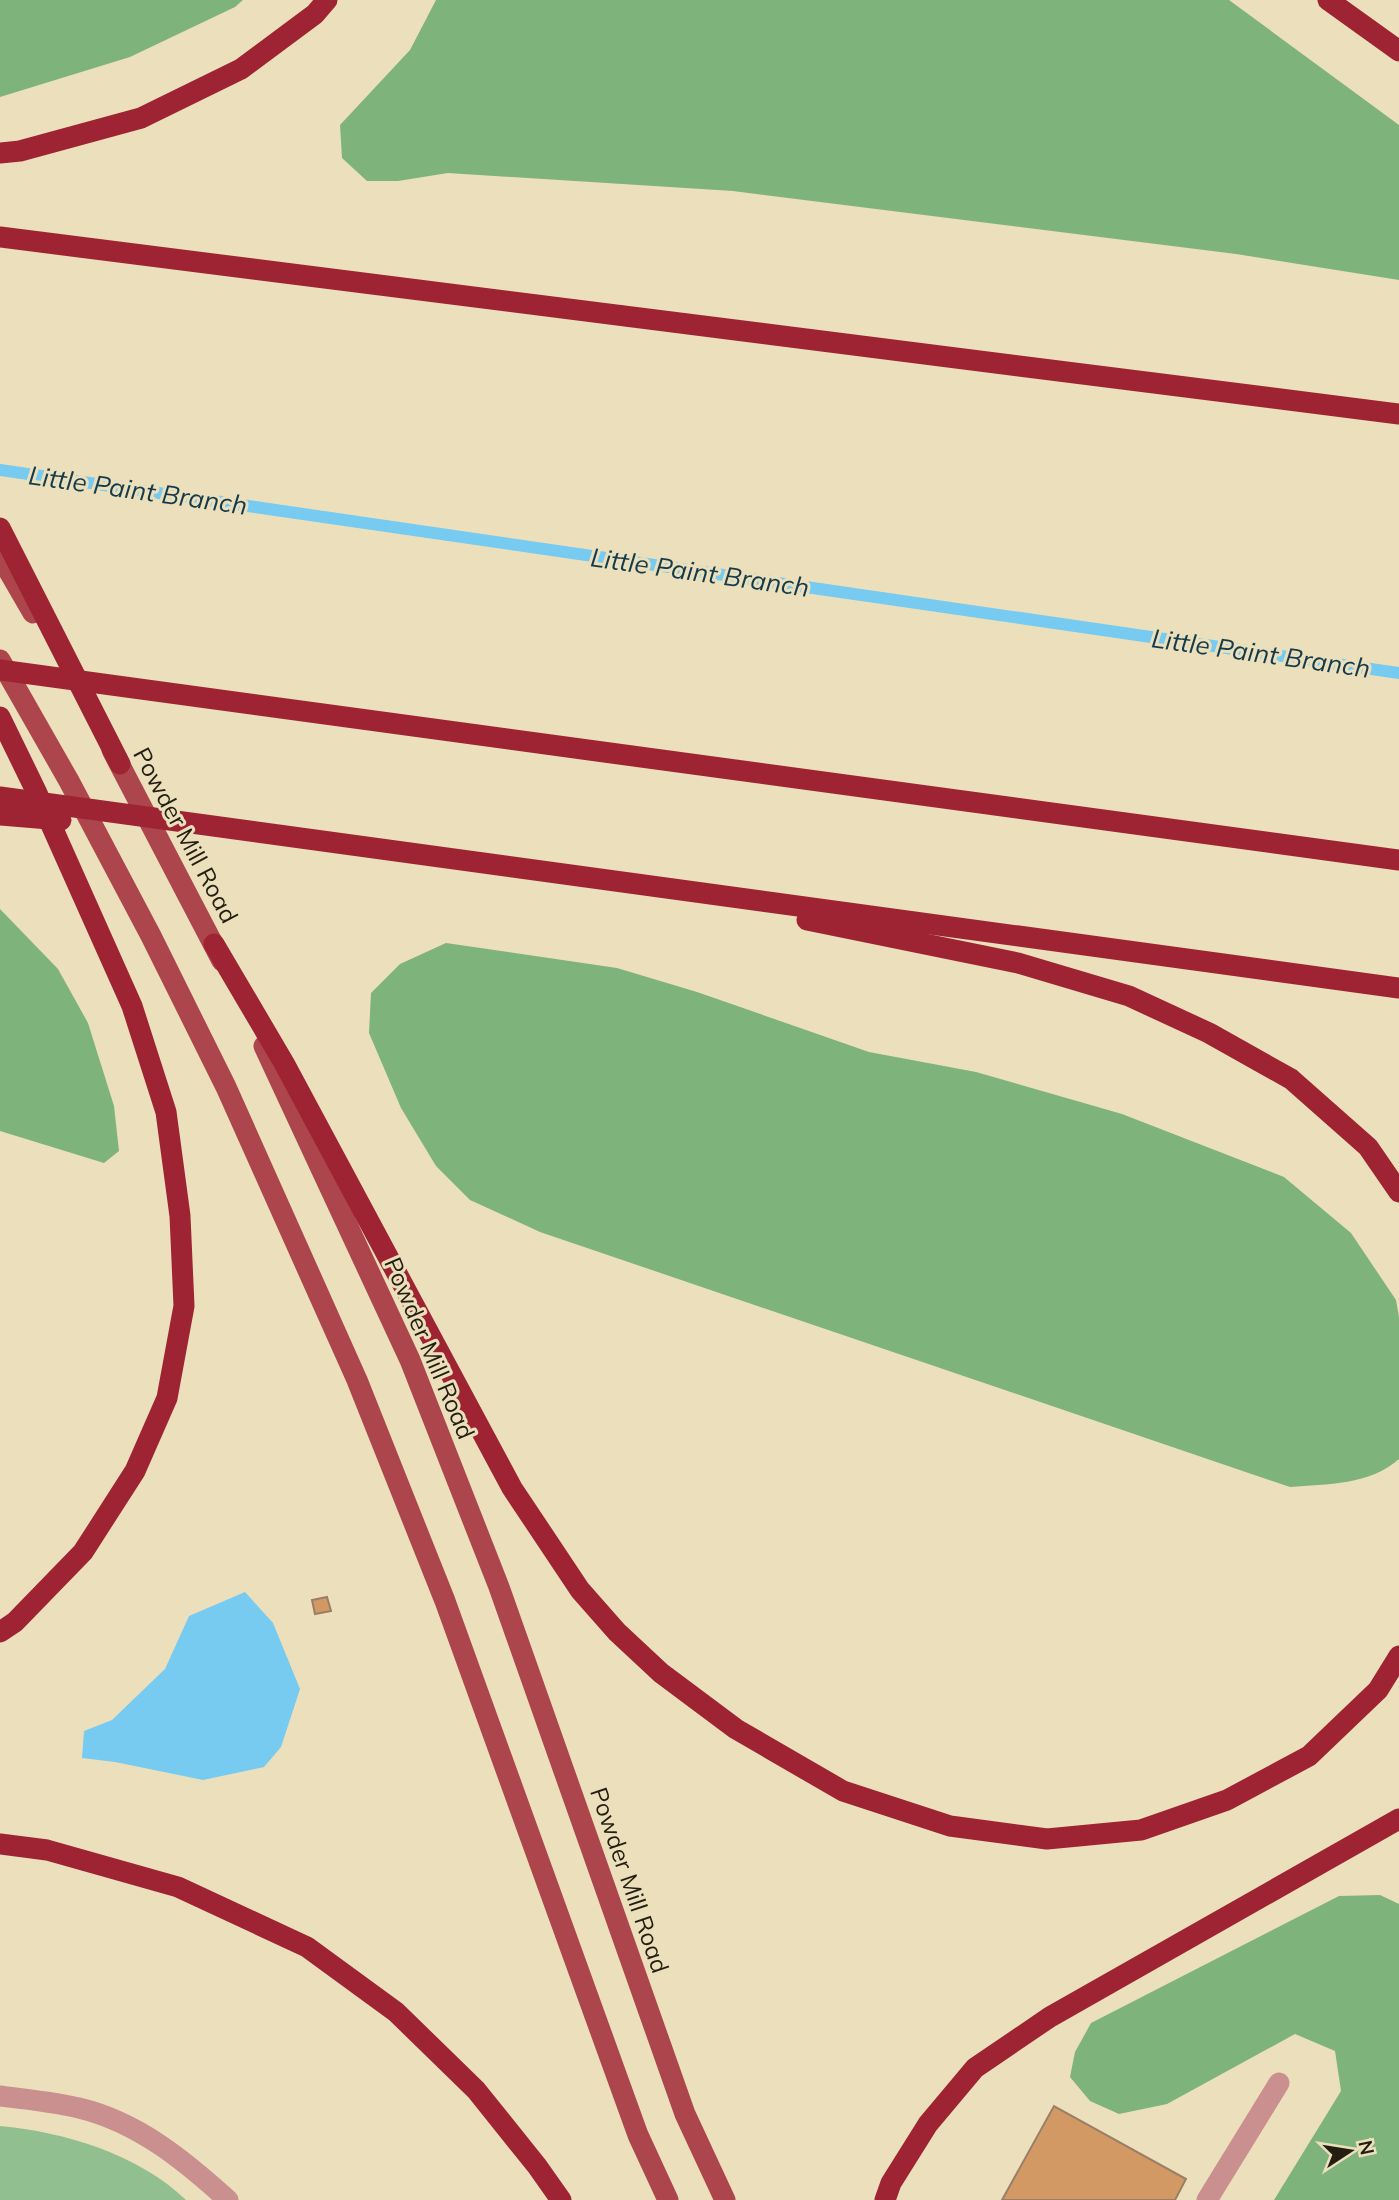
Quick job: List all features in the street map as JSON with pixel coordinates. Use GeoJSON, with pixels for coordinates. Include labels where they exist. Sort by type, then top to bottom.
{"type":"FeatureCollection","features":[{"type":"Feature","properties":{"kind":"highway"},"geometry":{"type":"LineString","coordinates":[[0,153],[20,151],[141,118],[242,69],[315,15],[327,0]]}},
{"type":"Feature","properties":{"kind":"highway"},"geometry":{"type":"LineString","coordinates":[[1328,0],[1399,51]]}},
{"type":"Feature","properties":{"kind":"highway"},"geometry":{"type":"LineString","coordinates":[[0,237],[1399,414]]}},
{"type":"Feature","properties":{"kind":"highway"},"geometry":{"type":"LineString","coordinates":[[0,528],[120,764]]}},
{"type":"Feature","properties":{"kind":"highway"},"geometry":{"type":"LineString","coordinates":[[0,670],[1399,860]]}},
{"type":"Feature","properties":{"kind":"highway"},"geometry":{"type":"LineString","coordinates":[[0,717],[132,1006],[166,1112],[180,1216],[184,1306],[167,1398],[135,1471],[83,1552],[15,1622],[0,1632]]}},
{"type":"Feature","properties":{"kind":"highway"},"geometry":{"type":"LineString","coordinates":[[0,797],[1399,988]]}},
{"type":"Feature","properties":{"kind":"highway"},"geometry":{"type":"LineString","coordinates":[[0,815],[296,838]]}},
{"type":"Feature","properties":{"kind":"highway"},"geometry":{"type":"LineString","coordinates":[[602,880],[1018,962],[1129,996],[1209,1033],[1291,1079],[1368,1147],[1399,1192]]}},
{"type":"Feature","properties":{"kind":"highway"},"geometry":{"type":"LineString","coordinates":[[214,944],[284,1063],[512,1488],[580,1590],[617,1632],[661,1673],[736,1729],[843,1791],[950,1826],[1047,1839],[1141,1830],[1227,1800],[1309,1756],[1378,1690],[1399,1656]]}},
{"type":"Feature","properties":{"kind":"highway"},"geometry":{"type":"LineString","coordinates":[[885,2200],[891,2183],[928,2124],[975,2068],[1049,2017],[1399,1819]]}},
{"type":"Feature","properties":{"kind":"highway"},"geometry":{"type":"LineString","coordinates":[[0,1844],[47,1850],[178,1887],[307,1947],[396,2012],[476,2090],[561,2200]]}},
{"type":"Feature","properties":{"kind":"main road","name":"Powder Mill Road"},"geometry":{"type":"LineString","coordinates":[[0,556],[120,764],[214,944],[274,1066],[410,1360],[499,1587],[685,2113],[725,2200]]}},
{"type":"Feature","properties":{"kind":"main road"},"geometry":{"type":"LineString","coordinates":[[0,660],[69,781],[151,936],[226,1087],[356,1380],[445,1601],[638,2135],[668,2200]]}},
{"type":"Feature","properties":{"kind":"street"},"geometry":{"type":"LineString","coordinates":[[1207,2200],[1279,2083]]}},
{"type":"Feature","properties":{"kind":"street"},"geometry":{"type":"LineString","coordinates":[[0,2096],[81,2108],[137,2130],[193,2168],[228,2200]]}},
{"type":"Feature","properties":{"kind":"green space"},"geometry":{"type":"Polygon","coordinates":[[[0,0],[243,0],[235,7],[130,57],[0,97],[0,0]]]}},
{"type":"Feature","properties":{"kind":"green space"},"geometry":{"type":"Polygon","coordinates":[[[436,0],[1229,0],[1399,125],[1399,280],[1236,254],[733,191],[448,173],[398,181],[367,181],[342,158],[340,125],[410,50],[436,0]]]}},
{"type":"Feature","properties":{"kind":"green space"},"geometry":{"type":"Polygon","coordinates":[[[0,909],[58,969],[88,1023],[114,1106],[119,1151],[104,1163],[0,1131],[0,909]]]}},
{"type":"Feature","properties":{"kind":"green space"},"geometry":{"type":"Polygon","coordinates":[[[446,943],[617,968],[697,992],[869,1052],[976,1072],[1122,1114],[1284,1177],[1351,1233],[1396,1300],[1399,1317],[1399,1459],[1375,1474],[1348,1482],[1290,1487],[540,1232],[470,1200],[436,1166],[401,1108],[369,1033],[371,993],[400,964],[446,943]]]}},
{"type":"Feature","properties":{"kind":"green space"},"geometry":{"type":"Polygon","coordinates":[[[1380,1895],[1399,1904],[1399,2200],[1274,2200],[1341,2091],[1335,2051],[1295,2034],[1167,2104],[1119,2114],[1090,2101],[1070,2077],[1075,2052],[1091,2023],[1339,1896],[1380,1895]]]}},
{"type":"Feature","properties":{"kind":"green space"},"geometry":{"type":"Polygon","coordinates":[[[0,2126],[50,2134],[99,2148],[146,2170],[186,2200],[0,2200],[0,2126]]]}},
{"type":"Feature","properties":{"kind":"water"},"geometry":{"type":"Polygon","coordinates":[[[245,1592],[273,1623],[300,1689],[281,1747],[264,1767],[203,1780],[82,1758],[84,1731],[112,1720],[165,1669],[189,1616],[245,1592]]]}},
{"type":"Feature","properties":{"kind":"building"},"geometry":{"type":"Polygon","coordinates":[[[327,1597],[331,1611],[315,1614],[312,1600],[327,1597]]]}},
{"type":"Feature","properties":{"kind":"building"},"geometry":{"type":"Polygon","coordinates":[[[1054,2106],[1186,2179],[1175,2200],[1002,2200],[1054,2106]]]}},
{"type":"Feature","properties":{"kind":"waterway","name":"Little Paint Branch"},"geometry":{"type":"LineString","coordinates":[[0,470],[1399,673]]}}]}
